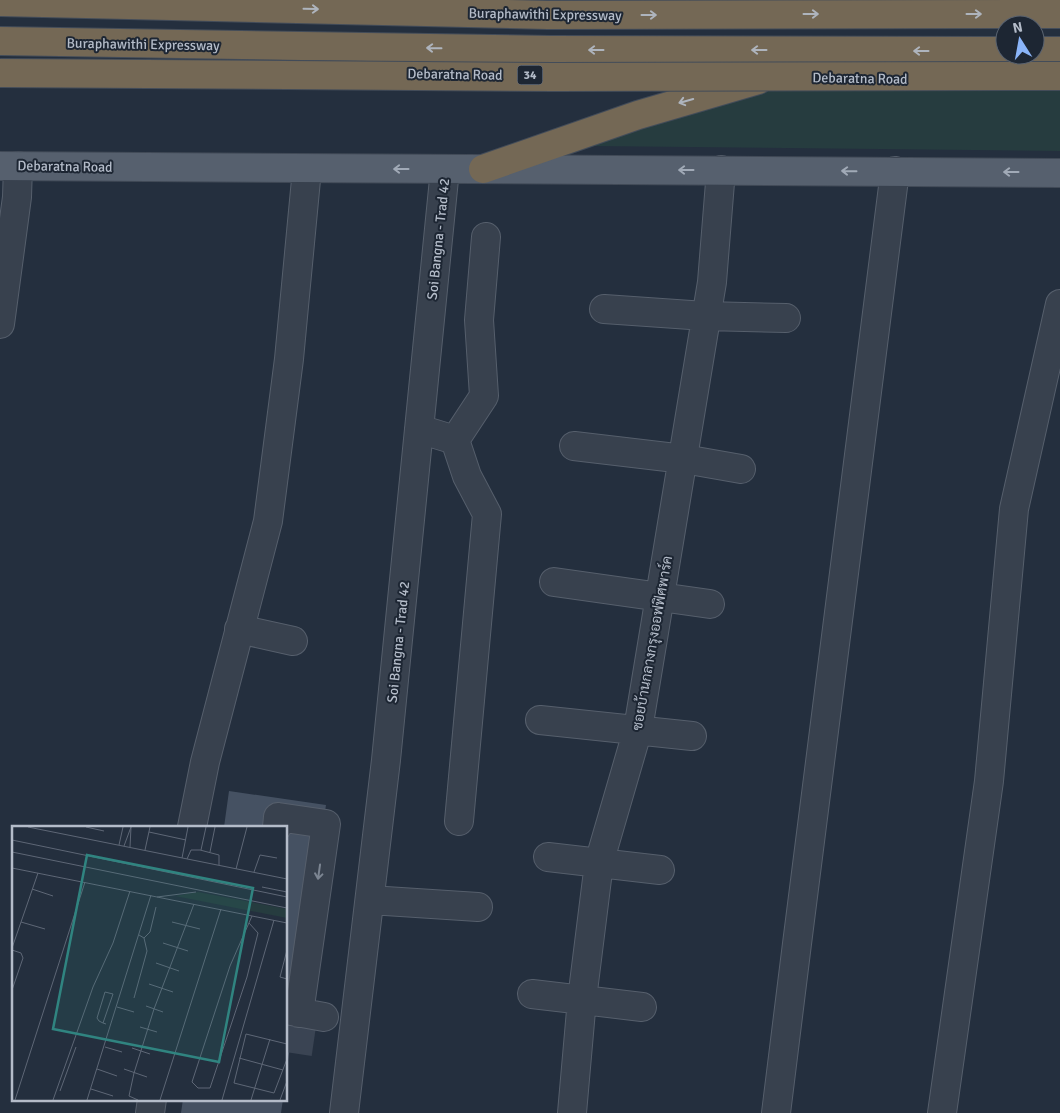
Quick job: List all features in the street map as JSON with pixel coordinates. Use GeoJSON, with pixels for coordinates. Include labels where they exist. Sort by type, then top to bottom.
{"type":"FeatureCollection","features":[{"type":"Feature","properties":{"kind":"highway","name":"Buraphawithi Expressway"},"geometry":{"type":"LineString","coordinates":[[0,2],[548,15],[1060,14]]}},
{"type":"Feature","properties":{"kind":"highway","name":"Buraphawithi Expressway"},"geometry":{"type":"LineString","coordinates":[[0,42],[551,50],[995,51]]}},
{"type":"Feature","properties":{"kind":"highway"},"geometry":{"type":"LineString","coordinates":[[1045,51],[1060,51]]}},
{"type":"Feature","properties":{"kind":"highway"},"geometry":{"type":"LineString","coordinates":[[0,71],[544,76],[1060,76]]}},
{"type":"Feature","properties":{"kind":"highway","name":"Debaratna Road"},"geometry":{"type":"LineString","coordinates":[[0,71],[1060,80]]}},
{"type":"Feature","properties":{"kind":"highway"},"geometry":{"type":"LineString","coordinates":[[483,169],[638,115],[766,77]]}},
{"type":"Feature","properties":{"kind":"main road","name":"Debaratna Road"},"geometry":{"type":"LineString","coordinates":[[9,166],[1060,173]]}},
{"type":"Feature","properties":{"kind":"street"},"geometry":{"type":"LineString","coordinates":[[0,324],[17,197],[9,166]]}},
{"type":"Feature","properties":{"kind":"street"},"geometry":{"type":"LineString","coordinates":[[192,826],[205,762],[270,510],[289,359],[307,169]]}},
{"type":"Feature","properties":{"kind":"street","name":"Soi Bangna - Trad 42"},"geometry":{"type":"LineString","coordinates":[[344,1113],[386,760],[445,169]]}},
{"type":"Feature","properties":{"kind":"street","name":"ซอยบ้านกลางกรุงออฟฟิศพาร์ค"},"geometry":{"type":"LineString","coordinates":[[572,1113],[582,999],[599,863],[638,729],[712,282],[721,170]]}},
{"type":"Feature","properties":{"kind":"street"},"geometry":{"type":"LineString","coordinates":[[776,1113],[870,385],[895,172]]}},
{"type":"Feature","properties":{"kind":"street"},"geometry":{"type":"LineString","coordinates":[[455,440],[484,396],[479,320],[486,237]]}},
{"type":"Feature","properties":{"kind":"street"},"geometry":{"type":"LineString","coordinates":[[942,1113],[989,781],[1014,510],[1060,304]]}},
{"type":"Feature","properties":{"kind":"street"},"geometry":{"type":"LineString","coordinates":[[604,309],[705,316],[786,318]]}},
{"type":"Feature","properties":{"kind":"street"},"geometry":{"type":"LineString","coordinates":[[419,429],[455,440]]}},
{"type":"Feature","properties":{"kind":"street"},"geometry":{"type":"LineString","coordinates":[[455,440],[467,476],[487,514],[459,821]]}},
{"type":"Feature","properties":{"kind":"street"},"geometry":{"type":"LineString","coordinates":[[574,446],[684,459],[741,470]]}},
{"type":"Feature","properties":{"kind":"street"},"geometry":{"type":"LineString","coordinates":[[554,582],[710,604]]}},
{"type":"Feature","properties":{"kind":"street"},"geometry":{"type":"LineString","coordinates":[[239,629],[293,641]]}},
{"type":"Feature","properties":{"kind":"street"},"geometry":{"type":"LineString","coordinates":[[540,720],[692,736]]}},
{"type":"Feature","properties":{"kind":"street"},"geometry":{"type":"LineString","coordinates":[[277,822],[326,824],[303,1014]]}},
{"type":"Feature","properties":{"kind":"street"},"geometry":{"type":"LineString","coordinates":[[548,857],[660,870]]}},
{"type":"Feature","properties":{"kind":"street"},"geometry":{"type":"LineString","coordinates":[[370,900],[478,907]]}},
{"type":"Feature","properties":{"kind":"street"},"geometry":{"type":"LineString","coordinates":[[532,994],[642,1007]]}},
{"type":"Feature","properties":{"kind":"street"},"geometry":{"type":"LineString","coordinates":[[150,1113],[152,1100]]}},
{"type":"Feature","properties":{"kind":"green space"},"geometry":{"type":"Polygon","coordinates":[[[763,87],[1060,89],[1060,151],[590,146],[763,87]]]}},
{"type":"Feature","properties":{"kind":"building"},"geometry":{"type":"Polygon","coordinates":[[[229,791],[326,805],[288,1060],[288,826],[224,826],[229,791]]]}},
{"type":"Feature","properties":{"kind":"building"},"geometry":{"type":"Polygon","coordinates":[[[183,1100],[283,1100],[281,1113],[181,1113],[183,1100]]]}},
{"type":"Feature","properties":{"kind":"tunnel"},"geometry":{"type":"LineString","coordinates":[[288,1038],[320,1043]]}}]}
